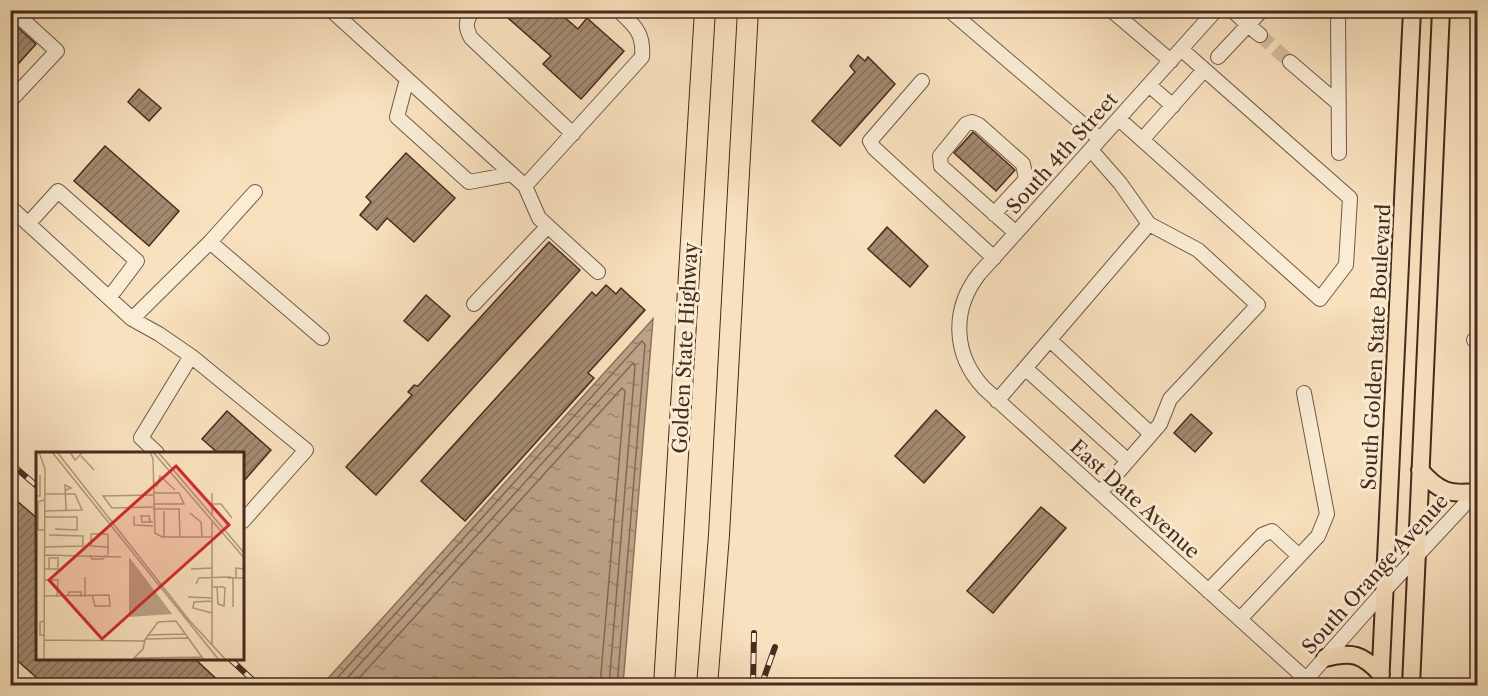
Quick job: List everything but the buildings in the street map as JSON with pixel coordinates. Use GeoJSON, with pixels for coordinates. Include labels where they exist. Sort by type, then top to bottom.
{"type":"FeatureCollection","features":[{"type":"Feature","properties":{"kind":"highway","name":"Golden State Highway"},"geometry":{"type":"LineString","coordinates":[[664,686],[705,10]]}},
{"type":"Feature","properties":{"kind":"highway"},"geometry":{"type":"LineString","coordinates":[[707,686],[719,523],[748,10]]}},
{"type":"Feature","properties":{"kind":"main road","name":"South Golden State Boulevard"},"geometry":{"type":"LineString","coordinates":[[1381,680],[1412,10]]}},
{"type":"Feature","properties":{"kind":"main road"},"geometry":{"type":"LineString","coordinates":[[1411,686],[1441,10]]}},
{"type":"Feature","properties":{"kind":"main road"},"geometry":{"type":"LineString","coordinates":[[1420,470],[1430,481],[1448,492],[1458,494],[1477,491]]}},
{"type":"Feature","properties":{"kind":"main road"},"geometry":{"type":"LineString","coordinates":[[1325,658],[1353,654],[1369,662],[1381,680]]}},
{"type":"Feature","properties":{"kind":"street"},"geometry":{"type":"LineString","coordinates":[[10,101],[57,51],[12,10]]}},
{"type":"Feature","properties":{"kind":"street"},"geometry":{"type":"LineString","coordinates":[[331,10],[525,186],[539,218],[598,272]]}},
{"type":"Feature","properties":{"kind":"street"},"geometry":{"type":"LineString","coordinates":[[474,10],[467,17],[465,28],[471,38],[573,134]]}},
{"type":"Feature","properties":{"kind":"street"},"geometry":{"type":"LineString","coordinates":[[525,186],[642,57],[643,43],[636,27],[618,10]]}},
{"type":"Feature","properties":{"kind":"street"},"geometry":{"type":"LineString","coordinates":[[949,10],[1096,145],[1149,224],[1198,250],[1258,305],[1170,399],[1160,424],[1100,493]]}},
{"type":"Feature","properties":{"kind":"street"},"geometry":{"type":"LineString","coordinates":[[1110,10],[1171,61]]}},
{"type":"Feature","properties":{"kind":"street","name":"South 4th Street"},"geometry":{"type":"LineString","coordinates":[[958,333],[966,294],[972,284],[1216,10]]}},
{"type":"Feature","properties":{"kind":"street"},"geometry":{"type":"LineString","coordinates":[[1232,10],[1260,35]]}},
{"type":"Feature","properties":{"kind":"street"},"geometry":{"type":"LineString","coordinates":[[1218,57],[1262,10]]}},
{"type":"Feature","properties":{"kind":"street"},"geometry":{"type":"LineString","coordinates":[[1338,10],[1339,153]]}},
{"type":"Feature","properties":{"kind":"street"},"geometry":{"type":"LineString","coordinates":[[1119,119],[1320,299],[1346,266],[1350,198],[1181,49]]}},
{"type":"Feature","properties":{"kind":"street"},"geometry":{"type":"LineString","coordinates":[[1290,62],[1339,104]]}},
{"type":"Feature","properties":{"kind":"street"},"geometry":{"type":"LineString","coordinates":[[1142,140],[1204,70]]}},
{"type":"Feature","properties":{"kind":"street"},"geometry":{"type":"LineString","coordinates":[[407,79],[397,117],[469,182],[512,174]]}},
{"type":"Feature","properties":{"kind":"street"},"geometry":{"type":"LineString","coordinates":[[922,81],[870,141],[874,148],[994,258]]}},
{"type":"Feature","properties":{"kind":"street"},"geometry":{"type":"LineString","coordinates":[[1149,85],[1173,106]]}},
{"type":"Feature","properties":{"kind":"street"},"geometry":{"type":"LineString","coordinates":[[994,214],[1026,179],[1026,170],[1023,164],[979,125],[972,122],[966,123],[940,156],[941,166],[994,214],[1016,233]]}},
{"type":"Feature","properties":{"kind":"street"},"geometry":{"type":"LineString","coordinates":[[28,224],[58,191],[137,261],[109,298]]}},
{"type":"Feature","properties":{"kind":"street"},"geometry":{"type":"LineString","coordinates":[[132,319],[210,242],[255,192]]}},
{"type":"Feature","properties":{"kind":"street"},"geometry":{"type":"LineString","coordinates":[[10,207],[132,319],[191,356],[306,450],[244,521]]}},
{"type":"Feature","properties":{"kind":"street"},"geometry":{"type":"LineString","coordinates":[[997,400],[1149,224]]}},
{"type":"Feature","properties":{"kind":"street"},"geometry":{"type":"LineString","coordinates":[[474,304],[548,226]]}},
{"type":"Feature","properties":{"kind":"street"},"geometry":{"type":"LineString","coordinates":[[210,242],[322,338]]}},
{"type":"Feature","properties":{"kind":"street","name":"East Date Avenue"},"geometry":{"type":"LineString","coordinates":[[958,333],[970,371],[997,400],[1240,619],[1304,682]]}},
{"type":"Feature","properties":{"kind":"street"},"geometry":{"type":"LineString","coordinates":[[1050,340],[1151,434]]}},
{"type":"Feature","properties":{"kind":"street"},"geometry":{"type":"LineString","coordinates":[[156,452],[141,438],[191,356]]}},
{"type":"Feature","properties":{"kind":"street"},"geometry":{"type":"LineString","coordinates":[[1025,368],[1128,461]]}},
{"type":"Feature","properties":{"kind":"street"},"geometry":{"type":"LineString","coordinates":[[1240,619],[1318,536],[1327,514],[1304,393]]}},
{"type":"Feature","properties":{"kind":"street","name":"South Orange Avenue"},"geometry":{"type":"LineString","coordinates":[[1304,682],[1477,491]]}},
{"type":"Feature","properties":{"kind":"street"},"geometry":{"type":"LineString","coordinates":[[1208,591],[1262,535],[1272,531],[1299,556]]}},
{"type":"Feature","properties":{"kind":"water"},"geometry":{"type":"Polygon","coordinates":[[[653,319],[623,685],[322,685],[653,319]]]}},
{"type":"Feature","properties":{"kind":"waterway"},"geometry":{"type":"LineString","coordinates":[[1328,686],[1329,682]]}},
{"type":"Feature","properties":{"kind":"tunnel"},"geometry":{"type":"LineString","coordinates":[[1260,35],[1290,62]]}},
{"type":"Feature","properties":{"kind":"railway"},"geometry":{"type":"LineString","coordinates":[[10,463],[36,485]]}},
{"type":"Feature","properties":{"kind":"railway"},"geometry":{"type":"LineString","coordinates":[[753,686],[754,633]]}},
{"type":"Feature","properties":{"kind":"railway"},"geometry":{"type":"LineString","coordinates":[[761,686],[775,647]]}},
{"type":"Feature","properties":{"kind":"railway"},"geometry":{"type":"LineString","coordinates":[[231,660],[259,686]]}}]}
